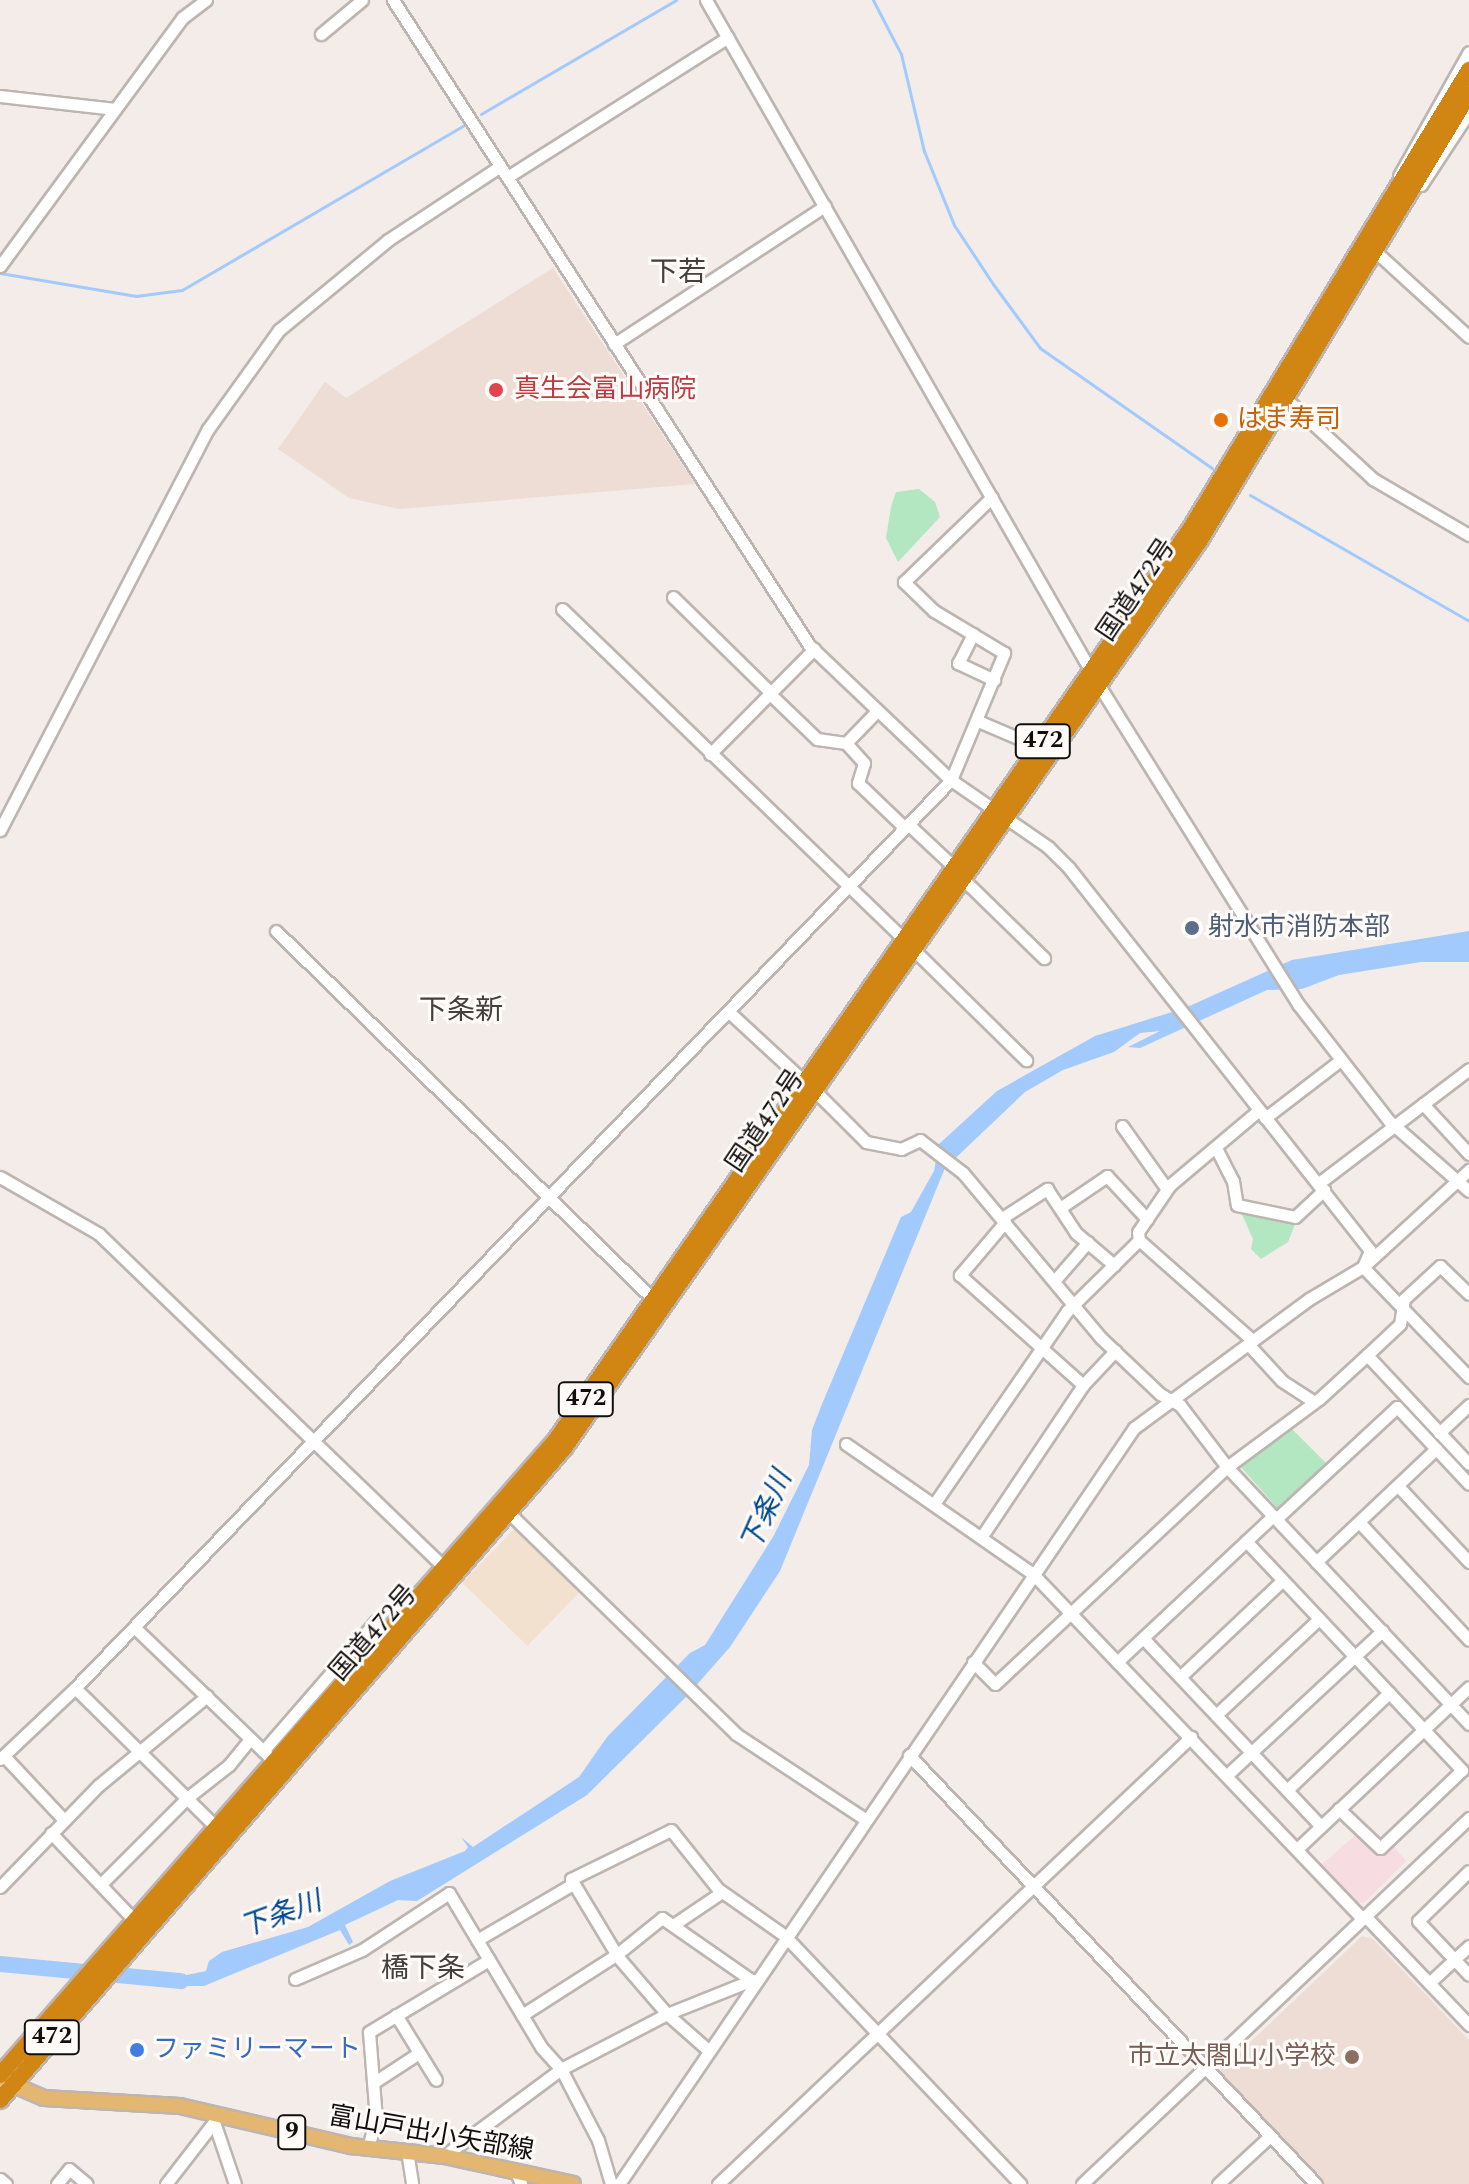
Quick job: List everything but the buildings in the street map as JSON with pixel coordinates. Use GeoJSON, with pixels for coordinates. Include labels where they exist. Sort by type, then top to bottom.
{"type":"FeatureCollection","features":[{"type":"Feature","properties":{"kind":"highway","name":"国道472号"},"geometry":{"type":"LineString","coordinates":[[1427,152],[1469,70]]}},
{"type":"Feature","properties":{"kind":"highway","name":"国道472号"},"geometry":{"type":"LineString","coordinates":[[1001,815],[1039,747],[1191,528],[1427,152],[1469,94]]}},
{"type":"Feature","properties":{"kind":"highway","name":"国道472号"},"geometry":{"type":"LineString","coordinates":[[0,2100],[4,2080],[74,1988],[556,1440],[1001,815],[1100,687],[1200,540],[1375,251],[1399,197]]}},
{"type":"Feature","properties":{"kind":"highway","name":"国道472号"},"geometry":{"type":"LineString","coordinates":[[4,2080],[93,1989],[510,1514],[665,1310],[810,1087]]}},
{"type":"Feature","properties":{"kind":"main road","name":"富山戸出小矢部線"},"geometry":{"type":"LineString","coordinates":[[4,2080],[44,2098],[180,2106],[368,2148],[444,2156],[518,2178],[573,2184]]}},
{"type":"Feature","properties":{"kind":"street"},"geometry":{"type":"LineString","coordinates":[[0,264],[182,18],[206,0]]}},
{"type":"Feature","properties":{"kind":"street"},"geometry":{"type":"LineString","coordinates":[[321,34],[362,0]]}},
{"type":"Feature","properties":{"kind":"street"},"geometry":{"type":"LineString","coordinates":[[393,0],[814,649],[951,780],[1069,868],[1370,1251],[1363,1267]]}},
{"type":"Feature","properties":{"kind":"street"},"geometry":{"type":"LineString","coordinates":[[706,0],[1091,672],[1298,1004],[1338,1062],[1394,1126],[1469,1191]]}},
{"type":"Feature","properties":{"kind":"street"},"geometry":{"type":"LineString","coordinates":[[509,176],[728,37]]}},
{"type":"Feature","properties":{"kind":"street"},"geometry":{"type":"LineString","coordinates":[[1399,197],[1404,160],[1469,52]]}},
{"type":"Feature","properties":{"kind":"street"},"geometry":{"type":"LineString","coordinates":[[0,96],[115,109]]}},
{"type":"Feature","properties":{"kind":"street"},"geometry":{"type":"LineString","coordinates":[[1399,197],[1434,169],[1469,112]]}},
{"type":"Feature","properties":{"kind":"street"},"geometry":{"type":"LineString","coordinates":[[0,830],[208,429],[279,330],[388,240],[499,167]]}},
{"type":"Feature","properties":{"kind":"street"},"geometry":{"type":"LineString","coordinates":[[614,344],[825,206]]}},
{"type":"Feature","properties":{"kind":"street"},"geometry":{"type":"LineString","coordinates":[[1375,251],[1469,337]]}},
{"type":"Feature","properties":{"kind":"street"},"geometry":{"type":"LineString","coordinates":[[1285,398],[1373,479],[1469,535]]}},
{"type":"Feature","properties":{"kind":"street"},"geometry":{"type":"LineString","coordinates":[[64,1820],[2,1758],[75,1688],[951,780],[1004,653],[934,611],[904,582],[992,497]]}},
{"type":"Feature","properties":{"kind":"street"},"geometry":{"type":"LineString","coordinates":[[673,597],[817,739],[846,743],[864,763],[858,783],[959,874],[1044,958]]}},
{"type":"Feature","properties":{"kind":"street"},"geometry":{"type":"LineString","coordinates":[[562,609],[1026,1060]]}},
{"type":"Feature","properties":{"kind":"street"},"geometry":{"type":"LineString","coordinates":[[973,634],[958,663],[994,680]]}},
{"type":"Feature","properties":{"kind":"street"},"geometry":{"type":"LineString","coordinates":[[710,754],[814,649]]}},
{"type":"Feature","properties":{"kind":"street"},"geometry":{"type":"LineString","coordinates":[[846,743],[877,711]]}},
{"type":"Feature","properties":{"kind":"street"},"geometry":{"type":"LineString","coordinates":[[978,721],[1039,747]]}},
{"type":"Feature","properties":{"kind":"street"},"geometry":{"type":"LineString","coordinates":[[276,931],[654,1300]]}},
{"type":"Feature","properties":{"kind":"street"},"geometry":{"type":"LineString","coordinates":[[729,1012],[866,1142],[901,1149],[924,1142],[963,1173],[1055,1280],[1073,1306],[1115,1351],[1171,1400],[1227,1467],[1469,1724]]}},
{"type":"Feature","properties":{"kind":"street"},"geometry":{"type":"LineString","coordinates":[[1314,1402],[1291,1389],[1182,1273],[1139,1240],[1138,1232],[1167,1189],[1216,1148],[1338,1062]]}},
{"type":"Feature","properties":{"kind":"street"},"geometry":{"type":"LineString","coordinates":[[1216,1148],[1233,1181],[1237,1205],[1295,1217],[1321,1187],[1469,1069]]}},
{"type":"Feature","properties":{"kind":"street"},"geometry":{"type":"LineString","coordinates":[[1423,1104],[1469,1154]]}},
{"type":"Feature","properties":{"kind":"street"},"geometry":{"type":"LineString","coordinates":[[1122,1126],[1167,1189]]}},
{"type":"Feature","properties":{"kind":"street"},"geometry":{"type":"LineString","coordinates":[[619,2184],[753,1981],[1134,1428],[1250,1342],[1363,1267],[1469,1170]]}},
{"type":"Feature","properties":{"kind":"street"},"geometry":{"type":"LineString","coordinates":[[1060,1208],[1107,1176],[1147,1219]]}},
{"type":"Feature","properties":{"kind":"street"},"geometry":{"type":"LineString","coordinates":[[0,1177],[99,1234],[312,1443],[445,1568]]}},
{"type":"Feature","properties":{"kind":"street"},"geometry":{"type":"LineString","coordinates":[[1083,1385],[960,1275],[1004,1220],[1047,1189],[1088,1242],[1114,1265]]}},
{"type":"Feature","properties":{"kind":"street"},"geometry":{"type":"LineString","coordinates":[[934,1504],[1039,1348],[1073,1306],[1139,1240]]}},
{"type":"Feature","properties":{"kind":"street"},"geometry":{"type":"LineString","coordinates":[[1055,1280],[1088,1242]]}},
{"type":"Feature","properties":{"kind":"street"},"geometry":{"type":"LineString","coordinates":[[973,1662],[995,1684],[1227,1467],[1314,1402],[1367,1355],[1400,1324],[1405,1311],[1404,1299],[1440,1266],[1469,1294]]}},
{"type":"Feature","properties":{"kind":"street"},"geometry":{"type":"LineString","coordinates":[[1363,1267],[1469,1377]]}},
{"type":"Feature","properties":{"kind":"street"},"geometry":{"type":"LineString","coordinates":[[982,1536],[1083,1385],[1115,1351]]}},
{"type":"Feature","properties":{"kind":"street"},"geometry":{"type":"LineString","coordinates":[[1367,1355],[1469,1464]]}},
{"type":"Feature","properties":{"kind":"street"},"geometry":{"type":"LineString","coordinates":[[1439,1433],[1469,1405]]}},
{"type":"Feature","properties":{"kind":"street"},"geometry":{"type":"LineString","coordinates":[[1117,1662],[1246,1541],[1397,1407],[1469,1484]]}},
{"type":"Feature","properties":{"kind":"street"},"geometry":{"type":"LineString","coordinates":[[846,1444],[1033,1574],[1469,2025]]}},
{"type":"Feature","properties":{"kind":"street"},"geometry":{"type":"LineString","coordinates":[[1316,1562],[1436,1449]]}},
{"type":"Feature","properties":{"kind":"street"},"geometry":{"type":"LineString","coordinates":[[1398,1486],[1469,1562]]}},
{"type":"Feature","properties":{"kind":"street"},"geometry":{"type":"LineString","coordinates":[[510,1514],[736,1734],[865,1819]]}},
{"type":"Feature","properties":{"kind":"street"},"geometry":{"type":"LineString","coordinates":[[1359,1522],[1469,1640]]}},
{"type":"Feature","properties":{"kind":"street"},"geometry":{"type":"LineString","coordinates":[[1246,1541],[1462,1770],[1380,1848],[1339,1809]]}},
{"type":"Feature","properties":{"kind":"street"},"geometry":{"type":"LineString","coordinates":[[1180,1677],[1283,1580]]}},
{"type":"Feature","properties":{"kind":"street"},"geometry":{"type":"LineString","coordinates":[[1216,1715],[1319,1619]]}},
{"type":"Feature","properties":{"kind":"street"},"geometry":{"type":"LineString","coordinates":[[263,1751],[376,1621]]}},
{"type":"Feature","properties":{"kind":"street"},"geometry":{"type":"LineString","coordinates":[[134,1627],[275,1762]]}},
{"type":"Feature","properties":{"kind":"street"},"geometry":{"type":"LineString","coordinates":[[1227,1775],[1382,1631]]}},
{"type":"Feature","properties":{"kind":"street"},"geometry":{"type":"LineString","coordinates":[[1143,1638],[1321,1826]]}},
{"type":"Feature","properties":{"kind":"street"},"geometry":{"type":"LineString","coordinates":[[1297,1849],[1469,1687]]}},
{"type":"Feature","properties":{"kind":"street"},"geometry":{"type":"LineString","coordinates":[[75,1688],[217,1828]]}},
{"type":"Feature","properties":{"kind":"street"},"geometry":{"type":"LineString","coordinates":[[1287,1790],[1389,1693]]}},
{"type":"Feature","properties":{"kind":"street"},"geometry":{"type":"LineString","coordinates":[[0,1887],[64,1820],[207,1696]]}},
{"type":"Feature","properties":{"kind":"street"},"geometry":{"type":"LineString","coordinates":[[718,2184],[1191,1737]]}},
{"type":"Feature","properties":{"kind":"street"},"geometry":{"type":"LineString","coordinates":[[102,1883],[187,1798],[229,1765],[250,1739]]}},
{"type":"Feature","properties":{"kind":"street"},"geometry":{"type":"LineString","coordinates":[[909,1755],[1316,2184]]}},
{"type":"Feature","properties":{"kind":"street"},"geometry":{"type":"LineString","coordinates":[[1082,2184],[1469,1818]]}},
{"type":"Feature","properties":{"kind":"street"},"geometry":{"type":"LineString","coordinates":[[477,1940],[573,1884],[577,1874],[671,1830],[722,1892],[785,1936],[1020,2184]]}},
{"type":"Feature","properties":{"kind":"street"},"geometry":{"type":"LineString","coordinates":[[51,1833],[135,1921]]}},
{"type":"Feature","properties":{"kind":"street"},"geometry":{"type":"LineString","coordinates":[[1469,1871],[1418,1921],[1469,1975]]}},
{"type":"Feature","properties":{"kind":"street"},"geometry":{"type":"LineString","coordinates":[[573,1884],[616,1955],[667,2014],[708,2050]]}},
{"type":"Feature","properties":{"kind":"street"},"geometry":{"type":"LineString","coordinates":[[676,1923],[722,1892]]}},
{"type":"Feature","properties":{"kind":"street"},"geometry":{"type":"LineString","coordinates":[[295,1979],[362,1950],[449,1893],[522,2015],[561,2069],[598,2140],[611,2184]]}},
{"type":"Feature","properties":{"kind":"street"},"geometry":{"type":"LineString","coordinates":[[522,2015],[616,1955],[662,1918],[676,1923],[753,1981]]}},
{"type":"Feature","properties":{"kind":"street"},"geometry":{"type":"LineString","coordinates":[[1429,1983],[1469,1946]]}},
{"type":"Feature","properties":{"kind":"street"},"geometry":{"type":"LineString","coordinates":[[368,2148],[376,2119],[369,2032],[489,1960]]}},
{"type":"Feature","properties":{"kind":"street"},"geometry":{"type":"LineString","coordinates":[[444,2156],[561,2069],[667,2014],[753,1981]]}},
{"type":"Feature","properties":{"kind":"street"},"geometry":{"type":"LineString","coordinates":[[396,2015],[436,2080]]}},
{"type":"Feature","properties":{"kind":"street"},"geometry":{"type":"LineString","coordinates":[[373,2083],[419,2053]]}},
{"type":"Feature","properties":{"kind":"street"},"geometry":{"type":"LineString","coordinates":[[166,2184],[214,2122],[235,2184]]}},
{"type":"Feature","properties":{"kind":"street"},"geometry":{"type":"LineString","coordinates":[[1218,2184],[1270,2136]]}},
{"type":"Feature","properties":{"kind":"street"},"geometry":{"type":"LineString","coordinates":[[407,2151],[412,2184]]}},
{"type":"Feature","properties":{"kind":"street"},"geometry":{"type":"LineString","coordinates":[[57,2184],[69,2169],[87,2184]]}},
{"type":"Feature","properties":{"kind":"street"},"geometry":{"type":"LineString","coordinates":[[0,2179],[6,2184]]}},
{"type":"Feature","properties":{"kind":"shaded area","name":"真生会富山病院"},"geometry":{"type":"Polygon","coordinates":[[[553,268],[695,484],[399,509],[349,498],[278,449],[325,382],[346,398],[553,268]]]}},
{"type":"Feature","properties":{"kind":"shaded area"},"geometry":{"type":"Polygon","coordinates":[[[517,1526],[582,1589],[528,1646],[462,1583],[517,1526]]]}},
{"type":"Feature","properties":{"kind":"shaded area"},"geometry":{"type":"Polygon","coordinates":[[[1357,1834],[1378,1856],[1392,1844],[1406,1861],[1364,1903],[1354,1902],[1320,1866],[1357,1834]]]}},
{"type":"Feature","properties":{"kind":"shaded area","name":"市立太閤山小学校"},"geometry":{"type":"Polygon","coordinates":[[[1362,1936],[1373,1939],[1469,2040],[1469,2184],[1324,2184],[1218,2073],[1362,1936]]]}},
{"type":"Feature","properties":{"kind":"green space"},"geometry":{"type":"Polygon","coordinates":[[[919,489],[935,502],[940,517],[898,562],[886,538],[891,507],[896,492],[919,489]]]}},
{"type":"Feature","properties":{"kind":"green space"},"geometry":{"type":"Polygon","coordinates":[[[1239,1208],[1297,1219],[1288,1242],[1261,1259],[1251,1249],[1253,1239],[1239,1208]]]}},
{"type":"Feature","properties":{"kind":"green space"},"geometry":{"type":"Polygon","coordinates":[[[1292,1429],[1327,1464],[1280,1511],[1239,1465],[1292,1429]]]}},
{"type":"Feature","properties":{"kind":"water"},"geometry":{"type":"Polygon","coordinates":[[[1469,931],[1469,962],[1421,962],[1339,975],[1302,989],[1267,990],[1140,1048],[1128,1047],[1160,1031],[1140,1033],[1114,1052],[1063,1070],[1025,1092],[945,1168],[780,1571],[730,1647],[686,1697],[587,1795],[417,1901],[398,1900],[345,1925],[353,1942],[349,1945],[340,1930],[204,1986],[163,1986],[162,1980],[206,1971],[209,1961],[222,1952],[308,1927],[390,1881],[465,1851],[468,1847],[461,1837],[473,1847],[579,1777],[607,1737],[690,1653],[705,1645],[773,1537],[809,1465],[812,1430],[822,1404],[901,1217],[911,1212],[934,1171],[939,1144],[997,1091],[1095,1036],[1185,1008],[1292,960],[1469,931]]]}},
{"type":"Feature","properties":{"kind":"waterway"},"geometry":{"type":"LineString","coordinates":[[481,114],[676,0]]}},
{"type":"Feature","properties":{"kind":"waterway"},"geometry":{"type":"LineString","coordinates":[[873,0],[901,54],[924,151],[954,225],[993,284],[1040,348],[1212,468]]}},
{"type":"Feature","properties":{"kind":"waterway"},"geometry":{"type":"LineString","coordinates":[[0,273],[136,296],[182,290],[464,125]]}},
{"type":"Feature","properties":{"kind":"waterway"},"geometry":{"type":"LineString","coordinates":[[1250,495],[1469,621]]}},
{"type":"Feature","properties":{"kind":"waterway","name":"下条川"},"geometry":{"type":"LineString","coordinates":[[0,1964],[181,1981]]}},
{"type":"Feature","properties":{"kind":"place","name":"真生会富山病院"},"geometry":{"type":"Point","coordinates":[496,390]}},
{"type":"Feature","properties":{"kind":"place","name":"はま寿司"},"geometry":{"type":"Point","coordinates":[1221,420]}},
{"type":"Feature","properties":{"kind":"place","name":"射水市消防本部"},"geometry":{"type":"Point","coordinates":[1192,928]}},
{"type":"Feature","properties":{"kind":"place","name":"ファミリーマート"},"geometry":{"type":"Point","coordinates":[137,2050]}},
{"type":"Feature","properties":{"kind":"place","name":"市立太閤山小学校"},"geometry":{"type":"Point","coordinates":[1352,2057]}},
{"type":"Feature","properties":{"kind":"district","name":"下若"},"geometry":{"type":"Point","coordinates":[678,273]}},
{"type":"Feature","properties":{"kind":"district","name":"下条新"},"geometry":{"type":"Point","coordinates":[461,1011]}},
{"type":"Feature","properties":{"kind":"district","name":"橋下条"},"geometry":{"type":"Point","coordinates":[423,1969]}}]}
